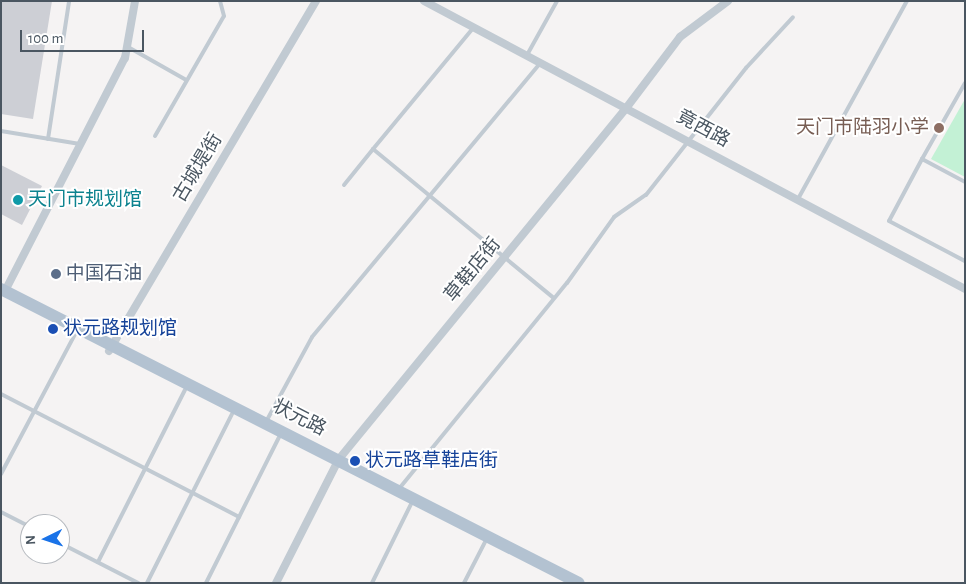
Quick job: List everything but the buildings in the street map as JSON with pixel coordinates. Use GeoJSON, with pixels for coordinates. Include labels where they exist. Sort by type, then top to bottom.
{"type":"FeatureCollection","features":[{"type":"Feature","properties":{"kind":"main road","name":"状元路"},"geometry":{"type":"LineString","coordinates":[[2,292],[232,414],[398,490],[580,583]]}},
{"type":"Feature","properties":{"kind":"main road","name":"状元路"},"geometry":{"type":"LineString","coordinates":[[2,292],[75,334],[110,348],[266,422],[411,504],[563,583]]}},
{"type":"Feature","properties":{"kind":"street"},"geometry":{"type":"LineString","coordinates":[[2,292],[80,144],[128,47],[135,1]]}},
{"type":"Feature","properties":{"kind":"street","name":"古城堤街"},"geometry":{"type":"LineString","coordinates":[[110,348],[316,1]]}},
{"type":"Feature","properties":{"kind":"street","name":"竟西路"},"geometry":{"type":"LineString","coordinates":[[424,1],[690,140],[965,289]]}},
{"type":"Feature","properties":{"kind":"street","name":"草鞋店街"},"geometry":{"type":"LineString","coordinates":[[276,583],[337,463],[627,107],[680,37],[728,1]]}},
{"type":"Feature","properties":{"kind":"lane"},"geometry":{"type":"LineString","coordinates":[[48,139],[69,1]]}},
{"type":"Feature","properties":{"kind":"lane"},"geometry":{"type":"LineString","coordinates":[[154,136],[224,16],[220,1]]}},
{"type":"Feature","properties":{"kind":"lane"},"geometry":{"type":"LineString","coordinates":[[527,55],[556,1]]}},
{"type":"Feature","properties":{"kind":"lane"},"geometry":{"type":"LineString","coordinates":[[798,199],[907,1]]}},
{"type":"Feature","properties":{"kind":"lane"},"geometry":{"type":"LineString","coordinates":[[398,490],[554,298],[614,217],[646,195],[746,68],[793,17]]}},
{"type":"Feature","properties":{"kind":"lane"},"geometry":{"type":"LineString","coordinates":[[344,185],[474,27]]}},
{"type":"Feature","properties":{"kind":"lane"},"geometry":{"type":"LineString","coordinates":[[128,47],[186,80]]}},
{"type":"Feature","properties":{"kind":"lane"},"geometry":{"type":"LineString","coordinates":[[266,422],[308,343],[541,62]]}},
{"type":"Feature","properties":{"kind":"lane"},"geometry":{"type":"LineString","coordinates":[[965,83],[889,221],[965,261]]}},
{"type":"Feature","properties":{"kind":"lane"},"geometry":{"type":"LineString","coordinates":[[1,131],[80,144]]}},
{"type":"Feature","properties":{"kind":"lane"},"geometry":{"type":"LineString","coordinates":[[373,149],[554,298]]}},
{"type":"Feature","properties":{"kind":"lane"},"geometry":{"type":"LineString","coordinates":[[922,159],[965,182]]}},
{"type":"Feature","properties":{"kind":"lane"},"geometry":{"type":"LineString","coordinates":[[1,474],[75,334]]}},
{"type":"Feature","properties":{"kind":"lane"},"geometry":{"type":"LineString","coordinates":[[98,562],[185,390]]}},
{"type":"Feature","properties":{"kind":"lane"},"geometry":{"type":"LineString","coordinates":[[1,394],[239,517]]}},
{"type":"Feature","properties":{"kind":"lane"},"geometry":{"type":"LineString","coordinates":[[147,583],[232,414]]}},
{"type":"Feature","properties":{"kind":"lane"},"geometry":{"type":"LineString","coordinates":[[206,583],[279,437]]}},
{"type":"Feature","properties":{"kind":"lane"},"geometry":{"type":"LineString","coordinates":[[372,583],[411,504]]}},
{"type":"Feature","properties":{"kind":"lane"},"geometry":{"type":"LineString","coordinates":[[1,512],[20,522]]}},
{"type":"Feature","properties":{"kind":"lane"},"geometry":{"type":"LineString","coordinates":[[464,583],[485,542]]}},
{"type":"Feature","properties":{"kind":"lane"},"geometry":{"type":"LineString","coordinates":[[70,547],[138,583]]}},
{"type":"Feature","properties":{"kind":"green space"},"geometry":{"type":"Polygon","coordinates":[[[965,99],[965,177],[931,159],[965,99]]]}},
{"type":"Feature","properties":{"kind":"place","name":"天门市陆羽小学"},"geometry":{"type":"Point","coordinates":[939,128]}},
{"type":"Feature","properties":{"kind":"place","name":"天门市规划馆"},"geometry":{"type":"Point","coordinates":[18,200]}},
{"type":"Feature","properties":{"kind":"place","name":"中国石油"},"geometry":{"type":"Point","coordinates":[56,274]}},
{"type":"Feature","properties":{"kind":"place","name":"状元路规划馆"},"geometry":{"type":"Point","coordinates":[53,329]}},
{"type":"Feature","properties":{"kind":"place","name":"状元路草鞋店街"},"geometry":{"type":"Point","coordinates":[355,461]}}]}
